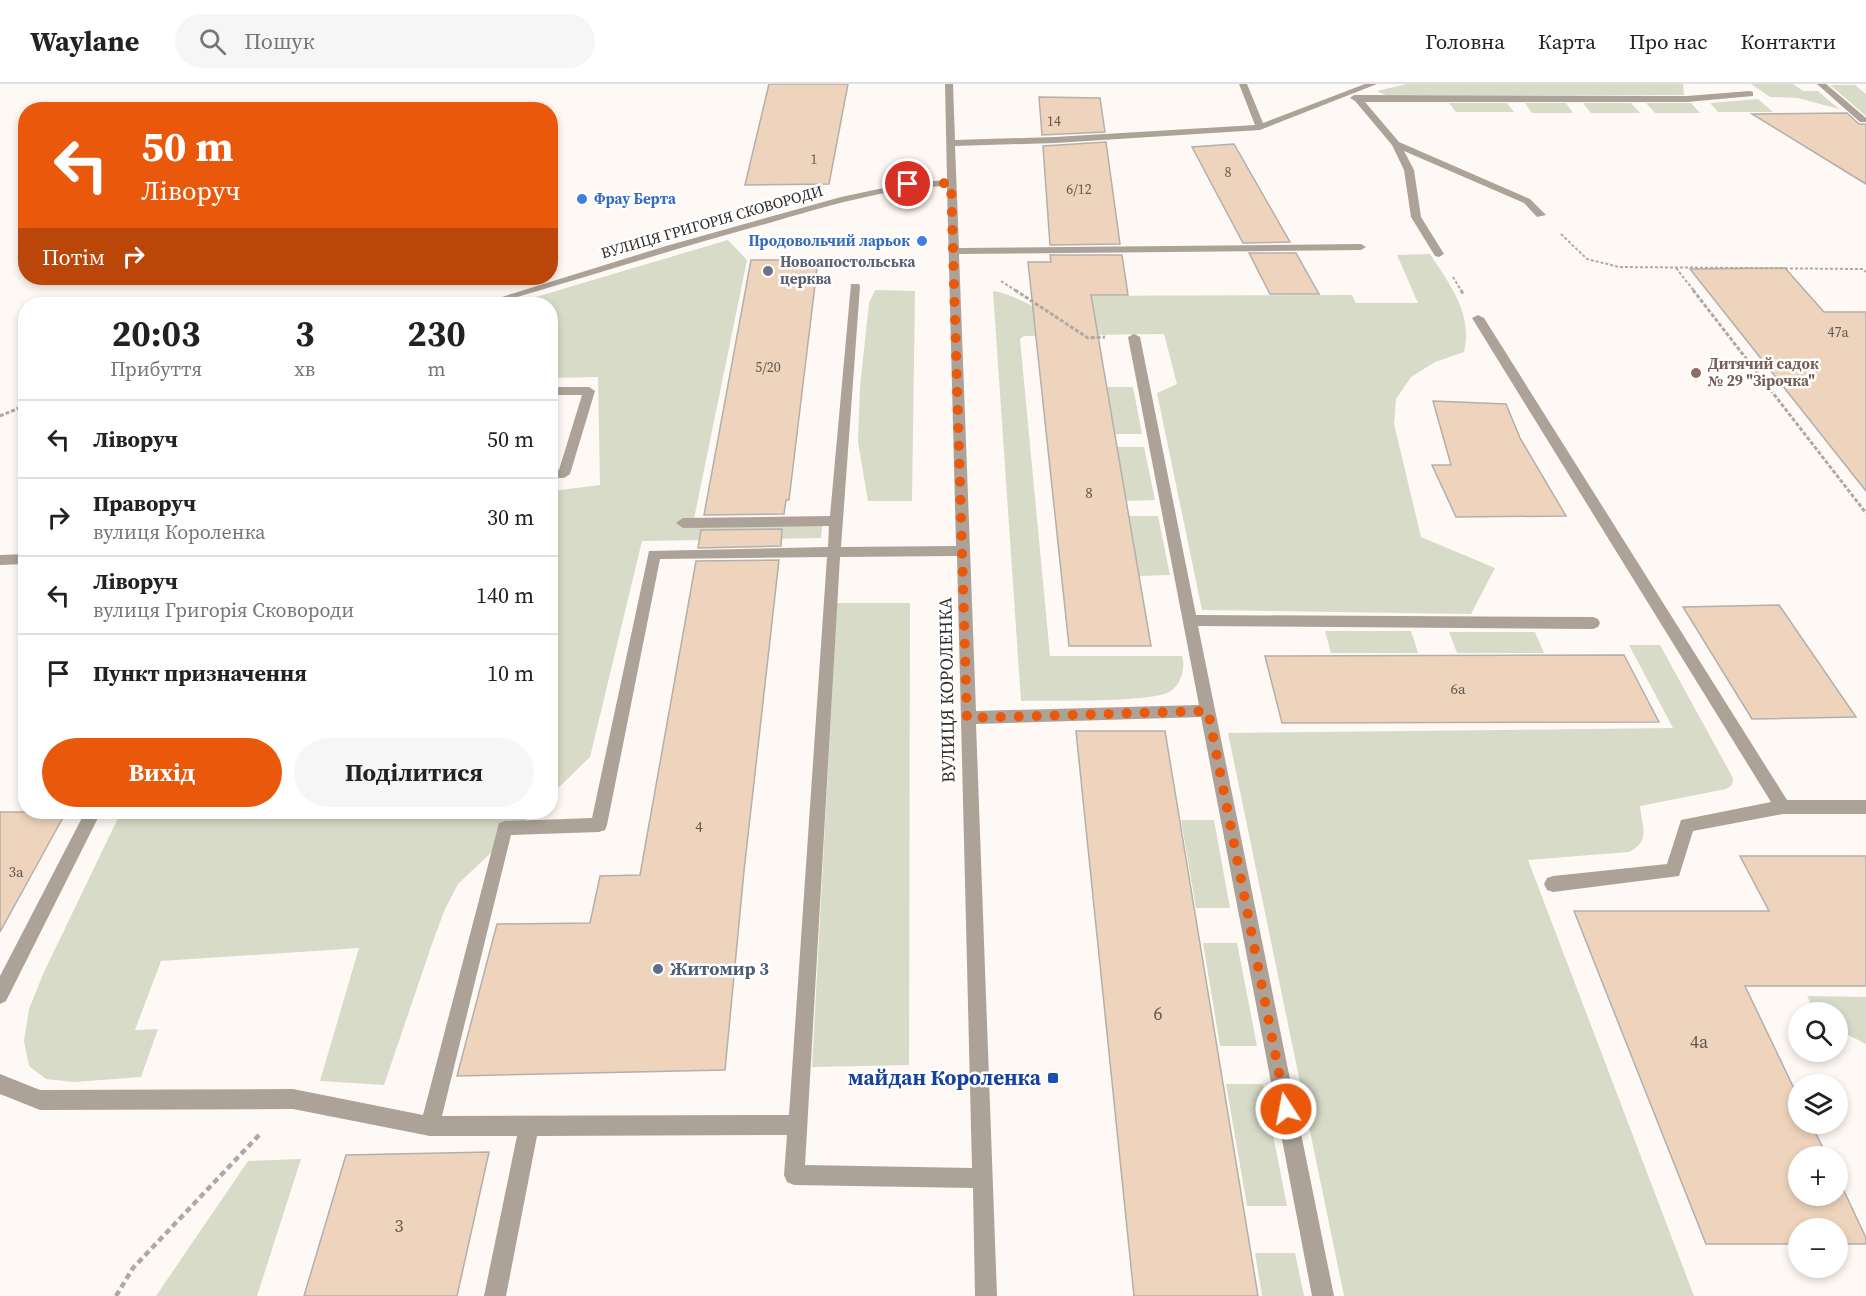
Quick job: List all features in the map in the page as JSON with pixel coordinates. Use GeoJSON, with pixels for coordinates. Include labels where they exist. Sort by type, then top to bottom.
{"type":"FeatureCollection","features":[{"type":"Feature","properties":{"kind":"street","name":"ВУЛИЦЯ КОРОЛЕНКА"},"geometry":{"type":"LineString","coordinates":[[949,84],[986,1296]]}},
{"type":"Feature","properties":{"kind":"street"},"geometry":{"type":"LineString","coordinates":[[1243,84],[1260,127]]}},
{"type":"Feature","properties":{"kind":"street"},"geometry":{"type":"LineString","coordinates":[[951,143],[1055,140],[1260,127],[1373,84]]}},
{"type":"Feature","properties":{"kind":"street"},"geometry":{"type":"LineString","coordinates":[[1821,84],[1863,120]]}},
{"type":"Feature","properties":{"kind":"street"},"geometry":{"type":"LineString","coordinates":[[1342,94],[1358,99],[1688,99],[1750,94]]}},
{"type":"Feature","properties":{"kind":"street"},"geometry":{"type":"LineString","coordinates":[[1358,99],[1396,144],[1409,170],[1416,217],[1439,254]]}},
{"type":"Feature","properties":{"kind":"street"},"geometry":{"type":"LineString","coordinates":[[1396,144],[1527,201],[1541,215]]}},
{"type":"Feature","properties":{"kind":"street","name":"ВУЛИЦЯ ГРИГОРІЯ СКОВОРОДИ"},"geometry":{"type":"LineString","coordinates":[[558,282],[758,222],[876,191],[908,184],[951,183]]}},
{"type":"Feature","properties":{"kind":"street"},"geometry":{"type":"LineString","coordinates":[[953,251],[1361,247]]}},
{"type":"Feature","properties":{"kind":"street","name":"ВУЛИЦЯ ГРИГОРІЯ СКОВОРОДИ"},"geometry":{"type":"LineString","coordinates":[[507,297],[547,285]]}},
{"type":"Feature","properties":{"kind":"street"},"geometry":{"type":"LineString","coordinates":[[855,286],[834,552],[794,1176],[982,1178]]}},
{"type":"Feature","properties":{"kind":"street"},"geometry":{"type":"LineString","coordinates":[[1478,318],[1784,807]]}},
{"type":"Feature","properties":{"kind":"street"},"geometry":{"type":"LineString","coordinates":[[1134,337],[1323,1296]]}},
{"type":"Feature","properties":{"kind":"street"},"geometry":{"type":"LineString","coordinates":[[558,391],[589,391],[564,474],[558,474]]}},
{"type":"Feature","properties":{"kind":"street"},"geometry":{"type":"LineString","coordinates":[[683,523],[837,521]]}},
{"type":"Feature","properties":{"kind":"street"},"geometry":{"type":"LineString","coordinates":[[430,1126],[506,828],[598,825],[654,554],[964,551]]}},
{"type":"Feature","properties":{"kind":"street"},"geometry":{"type":"LineString","coordinates":[[0,560],[18,559]]}},
{"type":"Feature","properties":{"kind":"street"},"geometry":{"type":"LineString","coordinates":[[1191,620],[1593,623]]}},
{"type":"Feature","properties":{"kind":"street"},"geometry":{"type":"LineString","coordinates":[[967,718],[1208,711]]}},
{"type":"Feature","properties":{"kind":"street"},"geometry":{"type":"LineString","coordinates":[[1553,884],[1673,871],[1687,825],[1784,807],[1866,807]]}},
{"type":"Feature","properties":{"kind":"street"},"geometry":{"type":"LineString","coordinates":[[0,995],[89,819]]}},
{"type":"Feature","properties":{"kind":"street"},"geometry":{"type":"LineString","coordinates":[[0,1084],[40,1100],[293,1099],[430,1126],[798,1125]]}},
{"type":"Feature","properties":{"kind":"street"},"geometry":{"type":"LineString","coordinates":[[495,1296],[529,1126]]}},
{"type":"Feature","properties":{"kind":"path"},"geometry":{"type":"LineString","coordinates":[[1541,215],[1587,259],[1619,267],[1863,269],[1866,272]]}},
{"type":"Feature","properties":{"kind":"path"},"geometry":{"type":"LineString","coordinates":[[1439,254],[1478,318]]}},
{"type":"Feature","properties":{"kind":"path"},"geometry":{"type":"LineString","coordinates":[[1676,268],[1866,513]]}},
{"type":"Feature","properties":{"kind":"path"},"geometry":{"type":"LineString","coordinates":[[994,276],[1088,338],[1134,337]]}},
{"type":"Feature","properties":{"kind":"path"},"geometry":{"type":"LineString","coordinates":[[0,416],[18,408]]}},
{"type":"Feature","properties":{"kind":"path"},"geometry":{"type":"LineString","coordinates":[[116,1296],[133,1268],[293,1099]]}},
{"type":"Feature","properties":{"kind":"green space"},"geometry":{"type":"Polygon","coordinates":[[[1407,84],[1683,84],[1684,95],[1385,95],[1377,91],[1407,84]]]}},
{"type":"Feature","properties":{"kind":"green space"},"geometry":{"type":"Polygon","coordinates":[[[1751,84],[1793,84],[1803,91],[1818,91],[1839,109],[1798,98],[1770,97],[1751,84]]]}},
{"type":"Feature","properties":{"kind":"green space"},"geometry":{"type":"Polygon","coordinates":[[[1830,85],[1855,85],[1866,94],[1866,116],[1830,85]]]}},
{"type":"Feature","properties":{"kind":"green space"},"geometry":{"type":"Polygon","coordinates":[[[1758,99],[1773,112],[1718,112],[1710,103],[1758,99]]]}},
{"type":"Feature","properties":{"kind":"green space"},"geometry":{"type":"Polygon","coordinates":[[[1449,103],[1507,103],[1514,112],[1456,112],[1449,103]]]}},
{"type":"Feature","properties":{"kind":"green space"},"geometry":{"type":"Polygon","coordinates":[[[1525,103],[1566,103],[1573,113],[1532,113],[1525,103]]]}},
{"type":"Feature","properties":{"kind":"green space"},"geometry":{"type":"Polygon","coordinates":[[[1583,103],[1631,103],[1640,113],[1591,113],[1583,103]]]}},
{"type":"Feature","properties":{"kind":"green space"},"geometry":{"type":"Polygon","coordinates":[[[1646,103],[1691,103],[1700,113],[1655,113],[1646,103]]]}},
{"type":"Feature","properties":{"kind":"green space"},"geometry":{"type":"Polygon","coordinates":[[[728,240],[747,260],[694,519],[823,517],[821,538],[642,541],[590,757],[558,788],[558,490],[600,485],[598,377],[558,378],[558,297],[536,297],[728,240]]]}},
{"type":"Feature","properties":{"kind":"green space"},"geometry":{"type":"Polygon","coordinates":[[[1430,254],[1458,300],[1465,325],[1464,352],[1435,362],[1411,377],[1396,399],[1394,424],[1421,537],[1495,568],[1471,614],[1202,610],[1157,393],[1177,384],[1164,334],[1088,335],[1034,296],[1352,295],[1356,303],[1418,303],[1397,255],[1430,254]]]}},
{"type":"Feature","properties":{"kind":"green space"},"geometry":{"type":"Polygon","coordinates":[[[875,290],[915,291],[912,501],[868,501],[858,442],[860,387],[869,303],[875,290]]]}},
{"type":"Feature","properties":{"kind":"green space"},"geometry":{"type":"Polygon","coordinates":[[[993,291],[1027,303],[1079,335],[1024,336],[1020,339],[1050,656],[1182,656],[1182,676],[1169,692],[1141,698],[1021,701],[993,291]]]}},
{"type":"Feature","properties":{"kind":"green space"},"geometry":{"type":"Polygon","coordinates":[[[1107,387],[1133,387],[1142,434],[1115,434],[1107,387]]]}},
{"type":"Feature","properties":{"kind":"green space"},"geometry":{"type":"Polygon","coordinates":[[[1117,447],[1144,447],[1155,500],[1126,501],[1117,447]]]}},
{"type":"Feature","properties":{"kind":"green space"},"geometry":{"type":"Polygon","coordinates":[[[1129,516],[1158,516],[1170,575],[1139,576],[1129,516]]]}},
{"type":"Feature","properties":{"kind":"green space"},"geometry":{"type":"Polygon","coordinates":[[[837,603],[910,603],[909,1065],[812,1067],[837,603]]]}},
{"type":"Feature","properties":{"kind":"green space"},"geometry":{"type":"Polygon","coordinates":[[[1325,631],[1411,631],[1418,653],[1331,653],[1325,631]]]}},
{"type":"Feature","properties":{"kind":"green space"},"geometry":{"type":"Polygon","coordinates":[[[1449,632],[1535,632],[1544,653],[1457,653],[1449,632]]]}},
{"type":"Feature","properties":{"kind":"green space"},"geometry":{"type":"Polygon","coordinates":[[[1629,645],[1660,645],[1733,778],[1732,785],[1726,789],[1640,806],[1643,838],[1636,848],[1629,852],[1528,860],[1694,1296],[1344,1296],[1228,733],[1673,728],[1629,645]]]}},
{"type":"Feature","properties":{"kind":"green space"},"geometry":{"type":"Polygon","coordinates":[[[118,819],[527,819],[458,884],[445,909],[433,941],[384,1085],[320,1081],[359,948],[161,961],[135,1030],[158,1029],[141,1077],[74,1082],[46,1079],[29,1066],[24,1041],[29,1009],[44,972],[118,819]]]}},
{"type":"Feature","properties":{"kind":"green space"},"geometry":{"type":"Polygon","coordinates":[[[1181,820],[1214,820],[1230,908],[1196,908],[1181,820]]]}},
{"type":"Feature","properties":{"kind":"green space"},"geometry":{"type":"Polygon","coordinates":[[[1203,943],[1237,943],[1257,1046],[1220,1046],[1203,943]]]}},
{"type":"Feature","properties":{"kind":"green space"},"geometry":{"type":"Polygon","coordinates":[[[1807,996],[1866,997],[1866,1044],[1848,1035],[1848,1002],[1810,1002],[1807,996]]]}},
{"type":"Feature","properties":{"kind":"green space"},"geometry":{"type":"Polygon","coordinates":[[[1226,1084],[1263,1084],[1287,1206],[1247,1206],[1226,1084]]]}},
{"type":"Feature","properties":{"kind":"green space"},"geometry":{"type":"Polygon","coordinates":[[[301,1159],[257,1296],[156,1296],[248,1161],[301,1159]]]}},
{"type":"Feature","properties":{"kind":"green space"},"geometry":{"type":"Polygon","coordinates":[[[1255,1253],[1295,1253],[1304,1296],[1262,1296],[1255,1253]]]}},
{"type":"Feature","properties":{"kind":"building"},"geometry":{"type":"Polygon","coordinates":[[[769,84],[848,84],[829,184],[745,185],[769,84]]]}},
{"type":"Feature","properties":{"kind":"building"},"geometry":{"type":"Polygon","coordinates":[[[1039,97],[1100,98],[1105,132],[1042,135],[1039,97]]]}},
{"type":"Feature","properties":{"kind":"building"},"geometry":{"type":"Polygon","coordinates":[[[1847,113],[1859,124],[1866,124],[1866,184],[1752,114],[1847,113]]]}},
{"type":"Feature","properties":{"kind":"building"},"geometry":{"type":"Polygon","coordinates":[[[1106,142],[1120,244],[1050,245],[1043,146],[1106,142]]]}},
{"type":"Feature","properties":{"kind":"building"},"geometry":{"type":"Polygon","coordinates":[[[1234,144],[1290,242],[1243,243],[1192,147],[1234,144]]]}},
{"type":"Feature","properties":{"kind":"building"},"geometry":{"type":"Polygon","coordinates":[[[1249,253],[1296,253],[1319,294],[1270,294],[1249,253]]]}},
{"type":"Feature","properties":{"kind":"building"},"geometry":{"type":"Polygon","coordinates":[[[1050,255],[1122,255],[1128,295],[1091,295],[1151,646],[1069,646],[1028,262],[1051,262],[1050,255]]]}},
{"type":"Feature","properties":{"kind":"building"},"geometry":{"type":"Polygon","coordinates":[[[751,260],[818,260],[789,500],[786,500],[784,514],[704,515],[751,260]]]}},
{"type":"Feature","properties":{"kind":"building"},"geometry":{"type":"Polygon","coordinates":[[[1785,268],[1824,312],[1866,312],[1866,491],[1690,269],[1785,268]]]}},
{"type":"Feature","properties":{"kind":"building"},"geometry":{"type":"Polygon","coordinates":[[[1433,401],[1506,404],[1520,438],[1566,516],[1456,517],[1432,465],[1451,465],[1433,401]]]}},
{"type":"Feature","properties":{"kind":"building"},"geometry":{"type":"Polygon","coordinates":[[[782,529],[781,546],[698,548],[701,530],[782,529]]]}},
{"type":"Feature","properties":{"kind":"building"},"geometry":{"type":"Polygon","coordinates":[[[779,560],[744,871],[725,1070],[457,1076],[497,924],[590,923],[600,876],[640,875],[696,561],[779,560]]]}},
{"type":"Feature","properties":{"kind":"building"},"geometry":{"type":"Polygon","coordinates":[[[1779,605],[1856,717],[1752,719],[1683,607],[1779,605]]]}},
{"type":"Feature","properties":{"kind":"building"},"geometry":{"type":"Polygon","coordinates":[[[1624,655],[1659,722],[1282,723],[1265,656],[1624,655]]]}},
{"type":"Feature","properties":{"kind":"building"},"geometry":{"type":"Polygon","coordinates":[[[1076,731],[1165,731],[1258,1296],[1134,1296],[1076,731]]]}},
{"type":"Feature","properties":{"kind":"building"},"geometry":{"type":"Polygon","coordinates":[[[0,812],[18,812],[18,819],[62,819],[0,932],[0,812]]]}},
{"type":"Feature","properties":{"kind":"building"},"geometry":{"type":"Polygon","coordinates":[[[1740,856],[1866,856],[1866,986],[1745,986],[1788,1076],[1788,1134],[1816,1134],[1822,1146],[1788,1146],[1788,1206],[1848,1206],[1848,1199],[1866,1238],[1866,1244],[1848,1244],[1848,1218],[1788,1218],[1788,1244],[1706,1244],[1574,911],[1769,911],[1740,856]]]}},
{"type":"Feature","properties":{"kind":"building"},"geometry":{"type":"Polygon","coordinates":[[[489,1152],[457,1296],[304,1296],[346,1155],[489,1152]]]}},
{"type":"Feature","properties":{"kind":"place","name":"Фрау Берта"},"geometry":{"type":"Point","coordinates":[582,199]}},
{"type":"Feature","properties":{"kind":"place","name":"Продовольчий ларьок"},"geometry":{"type":"Point","coordinates":[922,241]}},
{"type":"Feature","properties":{"kind":"place","name":"Новоапостольська церква"},"geometry":{"type":"Point","coordinates":[768,271]}},
{"type":"Feature","properties":{"kind":"place","name":"Дитячий садок № 29 \"Зірочка\""},"geometry":{"type":"Point","coordinates":[1696,373]}},
{"type":"Feature","properties":{"kind":"place","name":"Житомир 3"},"geometry":{"type":"Point","coordinates":[658,969]}},
{"type":"Feature","properties":{"kind":"place","name":"майдан Короленка"},"geometry":{"type":"Point","coordinates":[1053,1078]}},
{"type":"Feature","properties":{"kind":"route"},"geometry":{"type":"LineString","coordinates":[[908,184],[951,183],[964,551],[967,718],[1208,711],[1286,1109]]}}]}
